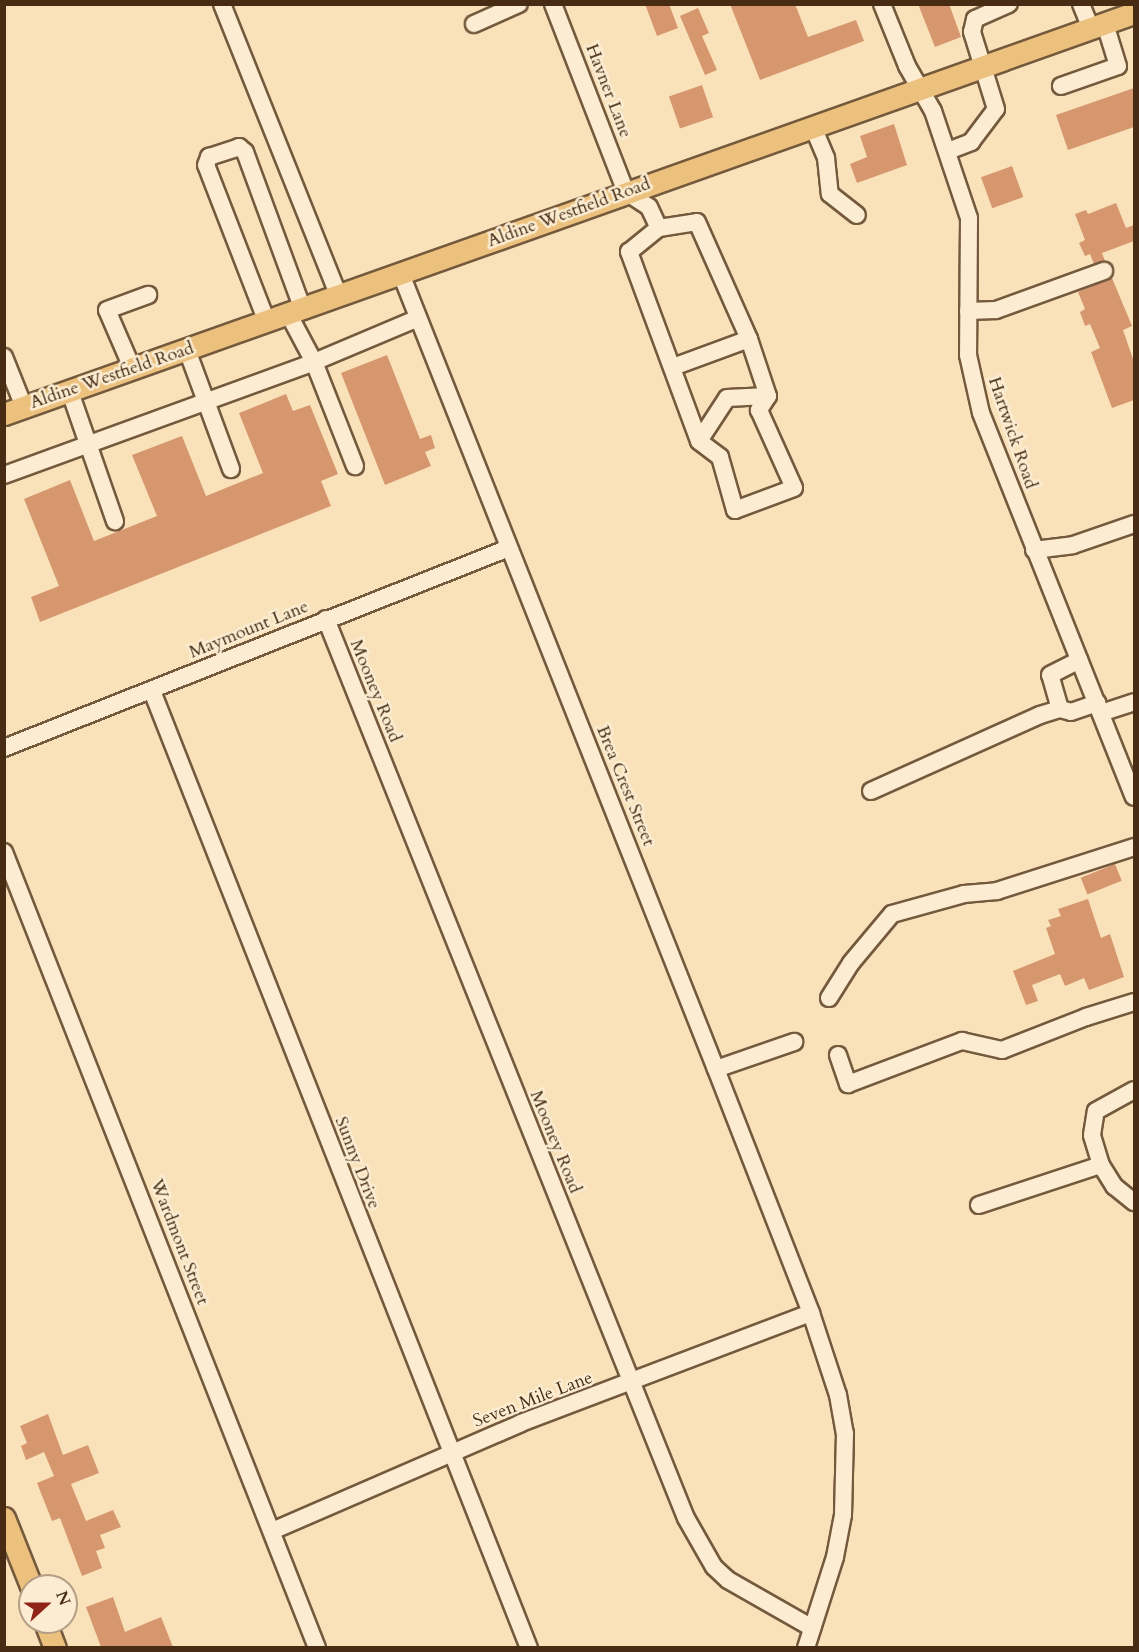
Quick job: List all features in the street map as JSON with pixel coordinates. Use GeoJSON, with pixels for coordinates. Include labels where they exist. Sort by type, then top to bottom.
{"type":"FeatureCollection","features":[{"type":"Feature","properties":{"kind":"main road","name":"Aldine Westfield Road"},"geometry":{"type":"LineString","coordinates":[[14,410],[133,370],[626,192],[1134,14]]}},
{"type":"Feature","properties":{"kind":"main road"},"geometry":{"type":"LineString","coordinates":[[4,1518],[26,1574]]}},
{"type":"Feature","properties":{"kind":"street"},"geometry":{"type":"LineString","coordinates":[[222,4],[339,297]]}},
{"type":"Feature","properties":{"kind":"street"},"geometry":{"type":"LineString","coordinates":[[474,24],[519,4]]}},
{"type":"Feature","properties":{"kind":"street","name":"Havner Lane"},"geometry":{"type":"LineString","coordinates":[[553,4],[626,192]]}},
{"type":"Feature","properties":{"kind":"street","name":"Hartwick Road"},"geometry":{"type":"LineString","coordinates":[[882,4],[948,151],[969,218],[968,355],[975,393],[1034,550],[1134,797]]}},
{"type":"Feature","properties":{"kind":"street"},"geometry":{"type":"LineString","coordinates":[[948,151],[971,142],[996,109],[972,32],[975,19],[1009,4]]}},
{"type":"Feature","properties":{"kind":"street"},"geometry":{"type":"LineString","coordinates":[[1061,86],[1118,66],[1098,26],[1081,4]]}},
{"type":"Feature","properties":{"kind":"street"},"geometry":{"type":"LineString","coordinates":[[813,127],[826,158],[830,194],[857,215]]}},
{"type":"Feature","properties":{"kind":"street"},"geometry":{"type":"LineString","coordinates":[[267,322],[206,165],[209,157],[238,147],[245,152],[296,312],[355,466]]}},
{"type":"Feature","properties":{"kind":"street"},"geometry":{"type":"LineString","coordinates":[[626,192],[649,207],[659,228]]}},
{"type":"Feature","properties":{"kind":"street"},"geometry":{"type":"LineString","coordinates":[[698,222],[749,339],[768,396],[759,410],[794,488],[735,510],[720,457],[699,441],[629,252],[659,228],[698,222]]}},
{"type":"Feature","properties":{"kind":"street"},"geometry":{"type":"LineString","coordinates":[[968,311],[996,310],[1104,271]]}},
{"type":"Feature","properties":{"kind":"street","name":"Brea Crest Street"},"geometry":{"type":"LineString","coordinates":[[401,274],[716,1069],[811,1313],[838,1395],[846,1472],[835,1557],[806,1647]]}},
{"type":"Feature","properties":{"kind":"street"},"geometry":{"type":"LineString","coordinates":[[133,370],[107,310],[148,295]]}},
{"type":"Feature","properties":{"kind":"street"},"geometry":{"type":"LineString","coordinates":[[4,474],[314,362],[418,318]]}},
{"type":"Feature","properties":{"kind":"street"},"geometry":{"type":"LineString","coordinates":[[673,367],[749,339]]}},
{"type":"Feature","properties":{"kind":"street"},"geometry":{"type":"LineString","coordinates":[[187,350],[231,469]]}},
{"type":"Feature","properties":{"kind":"street"},"geometry":{"type":"LineString","coordinates":[[4,357],[14,410]]}},
{"type":"Feature","properties":{"kind":"street"},"geometry":{"type":"LineString","coordinates":[[70,392],[115,521]]}},
{"type":"Feature","properties":{"kind":"street"},"geometry":{"type":"LineString","coordinates":[[699,441],[727,398],[768,396]]}},
{"type":"Feature","properties":{"kind":"street"},"geometry":{"type":"LineString","coordinates":[[1034,550],[1073,545],[1134,524]]}},
{"type":"Feature","properties":{"kind":"street","name":"Maymount Lane"},"geometry":{"type":"LineString","coordinates":[[4,748],[509,548]]}},
{"type":"Feature","properties":{"kind":"street","name":"Mooney Road"},"geometry":{"type":"LineString","coordinates":[[326,619],[630,1383],[686,1518],[714,1568],[742,1591],[812,1628]]}},
{"type":"Feature","properties":{"kind":"street"},"geometry":{"type":"LineString","coordinates":[[1060,709],[1050,675],[1079,660]]}},
{"type":"Feature","properties":{"kind":"street","name":"Sunny Drive"},"geometry":{"type":"LineString","coordinates":[[152,691],[450,1454],[529,1647]]}},
{"type":"Feature","properties":{"kind":"street"},"geometry":{"type":"LineString","coordinates":[[871,791],[1060,709],[1071,712],[1134,702]]}},
{"type":"Feature","properties":{"kind":"street"},"geometry":{"type":"LineString","coordinates":[[829,998],[851,963],[892,914],[964,894],[997,891],[1134,847]]}},
{"type":"Feature","properties":{"kind":"street","name":"Wardmont Street"},"geometry":{"type":"LineString","coordinates":[[4,852],[317,1647]]}},
{"type":"Feature","properties":{"kind":"street"},"geometry":{"type":"LineString","coordinates":[[838,1055],[848,1084],[962,1041],[1002,1050],[1086,1017],[1134,1002]]}},
{"type":"Feature","properties":{"kind":"street"},"geometry":{"type":"LineString","coordinates":[[716,1069],[794,1042]]}},
{"type":"Feature","properties":{"kind":"street"},"geometry":{"type":"LineString","coordinates":[[1134,1090],[1096,1112],[1092,1135],[1101,1165],[1114,1186],[1134,1202]]}},
{"type":"Feature","properties":{"kind":"street"},"geometry":{"type":"LineString","coordinates":[[979,1205],[1101,1165]]}},
{"type":"Feature","properties":{"kind":"street","name":"Seven Mile Lane"},"geometry":{"type":"LineString","coordinates":[[272,1531],[450,1454],[811,1313]]}},
{"type":"Feature","properties":{"kind":"building"},"geometry":{"type":"Polygon","coordinates":[[[645,4],[669,4],[678,28],[657,36],[645,4]]]}},
{"type":"Feature","properties":{"kind":"building"},"geometry":{"type":"Polygon","coordinates":[[[730,4],[795,4],[808,37],[856,20],[864,41],[760,80],[730,4]]]}},
{"type":"Feature","properties":{"kind":"building"},"geometry":{"type":"Polygon","coordinates":[[[918,4],[949,4],[961,37],[935,47],[918,4]]]}},
{"type":"Feature","properties":{"kind":"building"},"geometry":{"type":"Polygon","coordinates":[[[698,8],[709,33],[702,36],[717,70],[705,75],[680,16],[698,8]]]}},
{"type":"Feature","properties":{"kind":"building"},"geometry":{"type":"Polygon","coordinates":[[[702,85],[713,117],[680,129],[669,96],[702,85]]]}},
{"type":"Feature","properties":{"kind":"building"},"geometry":{"type":"Polygon","coordinates":[[[1134,88],[1134,127],[1068,150],[1056,115],[1134,88]]]}},
{"type":"Feature","properties":{"kind":"building"},"geometry":{"type":"Polygon","coordinates":[[[894,124],[907,165],[857,183],[850,164],[867,157],[860,136],[894,124]]]}},
{"type":"Feature","properties":{"kind":"building"},"geometry":{"type":"Polygon","coordinates":[[[1012,166],[1023,197],[992,208],[981,177],[1012,166]]]}},
{"type":"Feature","properties":{"kind":"building"},"geometry":{"type":"Polygon","coordinates":[[[1116,203],[1126,228],[1134,225],[1134,241],[1102,253],[1105,261],[1094,264],[1090,254],[1085,256],[1079,243],[1085,240],[1075,214],[1086,210],[1088,214],[1116,203]]]}},
{"type":"Feature","properties":{"kind":"building"},"geometry":{"type":"Polygon","coordinates":[[[1112,278],[1132,326],[1123,330],[1134,362],[1134,400],[1112,408],[1091,352],[1100,348],[1090,324],[1085,326],[1080,312],[1085,309],[1078,292],[1112,278]]]}},
{"type":"Feature","properties":{"kind":"building"},"geometry":{"type":"Polygon","coordinates":[[[387,355],[420,439],[431,435],[435,448],[425,452],[431,466],[385,485],[341,373],[387,355]]]}},
{"type":"Feature","properties":{"kind":"building"},"geometry":{"type":"Polygon","coordinates":[[[286,394],[293,411],[310,405],[338,474],[321,481],[331,506],[40,622],[31,597],[59,586],[24,499],[70,480],[94,541],[157,516],[132,455],[182,436],[206,496],[263,473],[239,413],[286,394]]]}},
{"type":"Feature","properties":{"kind":"building"},"geometry":{"type":"Polygon","coordinates":[[[1115,864],[1122,881],[1087,895],[1081,878],[1115,864]]]}},
{"type":"Feature","properties":{"kind":"building"},"geometry":{"type":"Polygon","coordinates":[[[1088,899],[1101,938],[1110,934],[1124,977],[1089,990],[1084,978],[1065,986],[1060,974],[1032,985],[1038,1001],[1026,1005],[1013,971],[1055,954],[1046,928],[1051,926],[1048,920],[1061,916],[1058,909],[1088,899]]]}},
{"type":"Feature","properties":{"kind":"building"},"geometry":{"type":"Polygon","coordinates":[[[48,1414],[63,1455],[88,1445],[99,1473],[71,1484],[86,1521],[113,1510],[121,1527],[100,1535],[105,1548],[96,1551],[102,1568],[82,1576],[60,1518],[52,1521],[37,1483],[54,1476],[44,1452],[26,1460],[21,1446],[27,1443],[20,1426],[48,1414]]]}},
{"type":"Feature","properties":{"kind":"building"},"geometry":{"type":"Polygon","coordinates":[[[113,1597],[125,1632],[161,1617],[173,1647],[101,1647],[86,1607],[113,1597]]]}}]}
